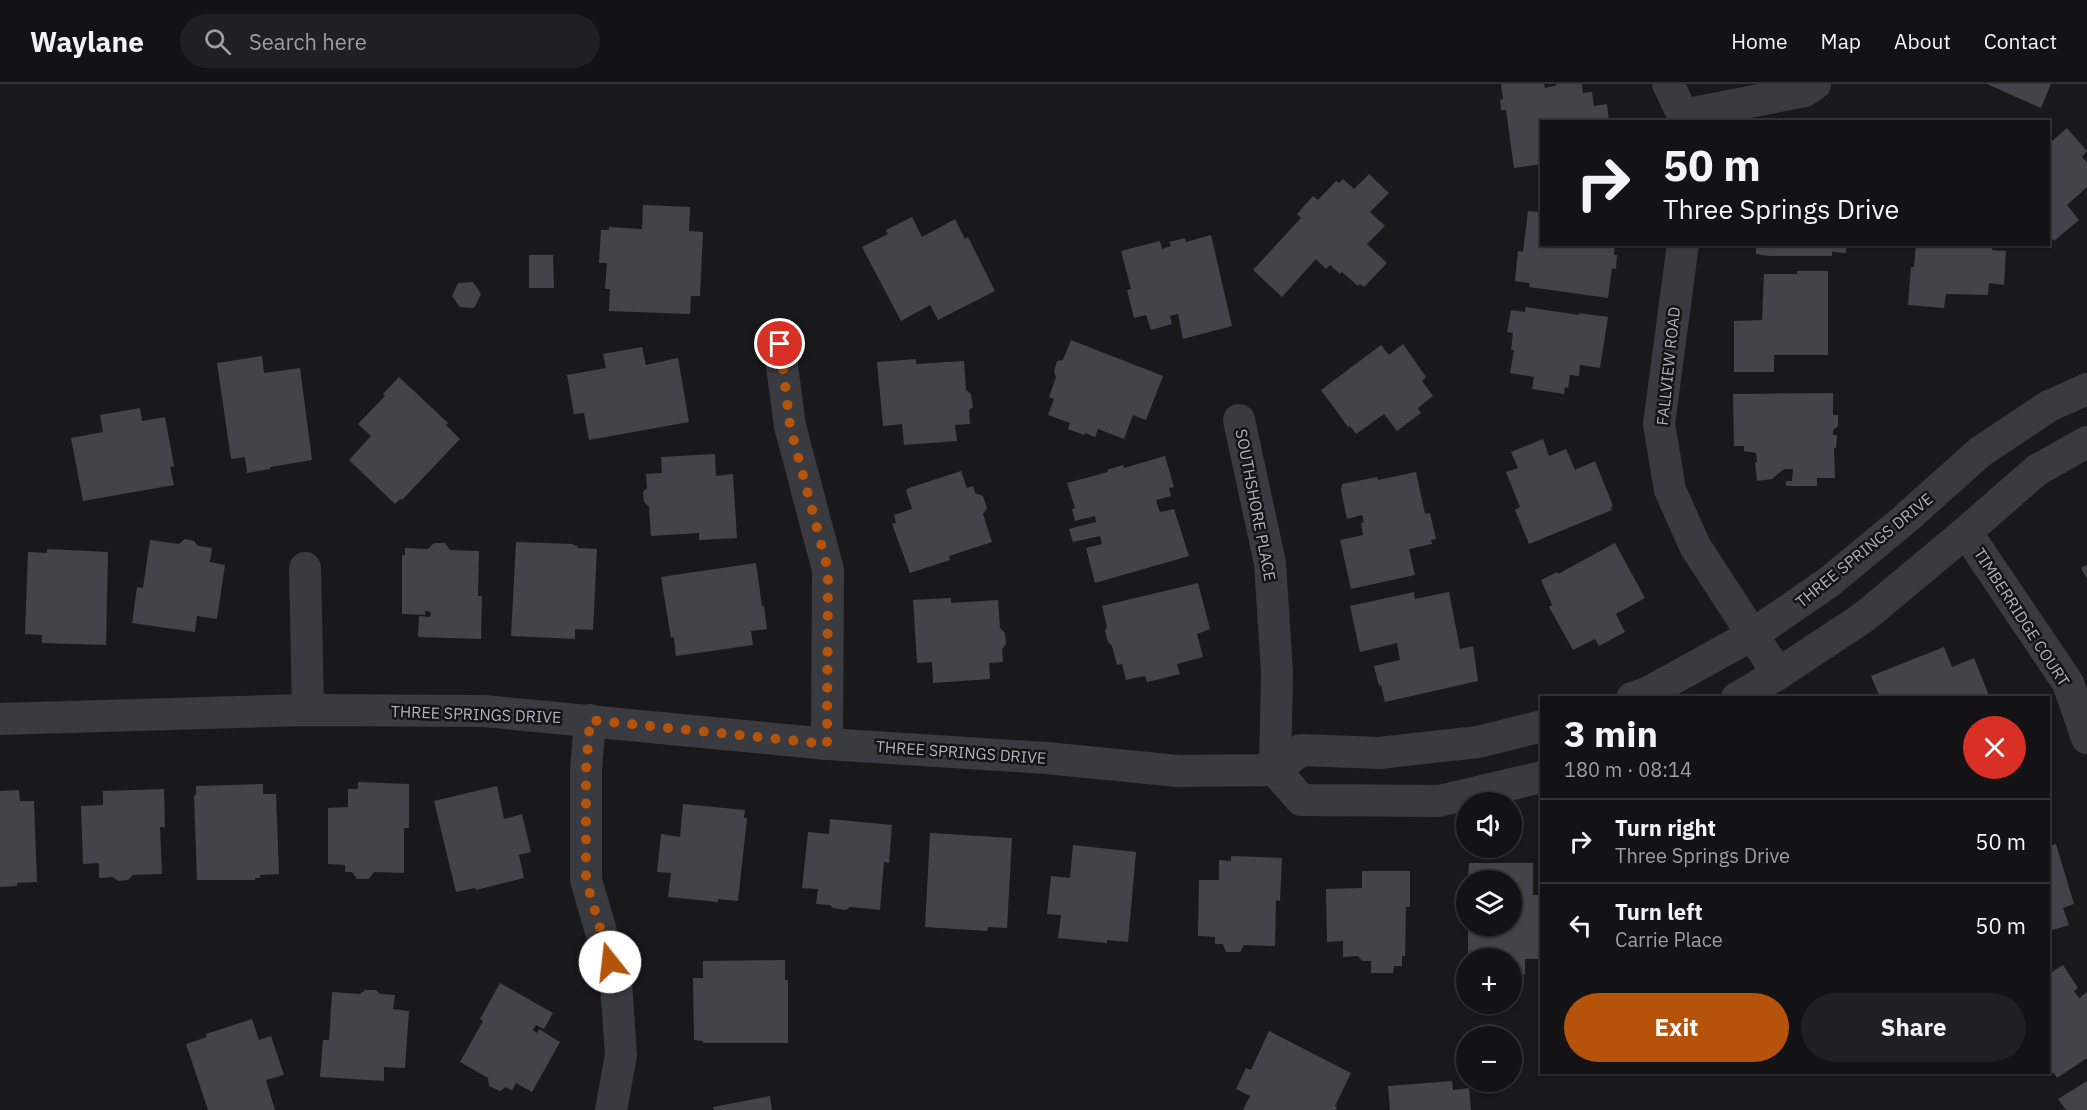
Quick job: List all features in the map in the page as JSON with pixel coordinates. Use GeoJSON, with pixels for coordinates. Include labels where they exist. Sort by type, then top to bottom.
{"type":"FeatureCollection","features":[{"type":"Feature","properties":{"kind":"street"},"geometry":{"type":"LineString","coordinates":[[1668,84],[1683,118],[1805,91],[1815,84]]}},
{"type":"Feature","properties":{"kind":"street","name":"FALLVIEW ROAD"},"geometry":{"type":"LineString","coordinates":[[1683,246],[1659,424],[1670,490],[1695,546],[1778,674]]}},
{"type":"Feature","properties":{"kind":"street"},"geometry":{"type":"LineString","coordinates":[[780,344],[790,426],[828,570],[827,744]]}},
{"type":"Feature","properties":{"kind":"street","name":"THREE SPRINGS DRIVE"},"geometry":{"type":"LineString","coordinates":[[1638,696],[1649,692],[1752,635],[1829,582],[1904,520],[1980,452],[2049,406],[2087,389]]}},
{"type":"Feature","properties":{"kind":"street","name":"SOUTHSHORE PLACE"},"geometry":{"type":"LineString","coordinates":[[1239,420],[1270,562],[1277,673],[1275,770]]}},
{"type":"Feature","properties":{"kind":"street"},"geometry":{"type":"LineString","coordinates":[[1740,696],[1864,617],[2037,470],[2087,442]]}},
{"type":"Feature","properties":{"kind":"street","name":"TIMBERRIDGE COURT"},"geometry":{"type":"LineString","coordinates":[[1966,532],[2068,683],[2087,738]]}},
{"type":"Feature","properties":{"kind":"street"},"geometry":{"type":"LineString","coordinates":[[305,568],[308,710]]}},
{"type":"Feature","properties":{"kind":"street","name":"THREE SPRINGS DRIVE"},"geometry":{"type":"LineString","coordinates":[[0,719],[308,710],[484,711],[827,744],[1047,758],[1178,771],[1275,770]]}},
{"type":"Feature","properties":{"kind":"street"},"geometry":{"type":"LineString","coordinates":[[590,720],[586,770],[586,880],[616,983],[621,1055],[611,1110]]}},
{"type":"Feature","properties":{"kind":"street"},"geometry":{"type":"LineString","coordinates":[[1540,726],[1478,742],[1379,753],[1301,750],[1275,770],[1301,800],[1438,801],[1540,777]]}},
{"type":"Feature","properties":{"kind":"building"},"geometry":{"type":"Polygon","coordinates":[[[1501,84],[1544,84],[1545,88],[1557,84],[1582,84],[1583,93],[1592,92],[1594,106],[1607,104],[1609,120],[1540,120],[1540,164],[1514,168],[1506,110],[1501,110],[1500,100],[1503,99],[1501,84]]]}},
{"type":"Feature","properties":{"kind":"building"},"geometry":{"type":"Polygon","coordinates":[[[1987,84],[2051,84],[2041,108],[1987,84]]]}},
{"type":"Feature","properties":{"kind":"building"},"geometry":{"type":"Polygon","coordinates":[[[2067,128],[2087,151],[2082,157],[2087,162],[2087,187],[2067,205],[2079,220],[2054,241],[2050,236],[2050,139],[2052,141],[2067,128]]]}},
{"type":"Feature","properties":{"kind":"building"},"geometry":{"type":"Polygon","coordinates":[[[1369,174],[1389,193],[1370,212],[1385,226],[1367,244],[1387,263],[1364,287],[1360,284],[1358,286],[1330,265],[1326,269],[1316,259],[1282,297],[1253,270],[1301,218],[1297,214],[1313,196],[1318,200],[1336,181],[1339,183],[1343,179],[1354,189],[1369,174]]]}},
{"type":"Feature","properties":{"kind":"building"},"geometry":{"type":"Polygon","coordinates":[[[643,205],[690,207],[689,231],[703,232],[700,296],[691,296],[690,314],[609,311],[610,289],[605,289],[607,263],[599,263],[601,230],[609,230],[609,227],[642,229],[643,205]]]}},
{"type":"Feature","properties":{"kind":"building"},"geometry":{"type":"Polygon","coordinates":[[[1528,211],[1540,212],[1540,246],[1615,246],[1616,269],[1612,268],[1608,298],[1529,287],[1530,283],[1515,281],[1518,251],[1523,252],[1528,211]]]}},
{"type":"Feature","properties":{"kind":"building"},"geometry":{"type":"Polygon","coordinates":[[[912,217],[922,237],[955,219],[965,239],[968,237],[995,291],[938,320],[930,305],[901,321],[862,247],[888,234],[886,230],[912,217]]]}},
{"type":"Feature","properties":{"kind":"building"},"geometry":{"type":"Polygon","coordinates":[[[1211,235],[1232,326],[1183,339],[1178,314],[1170,316],[1172,324],[1151,330],[1146,315],[1134,318],[1127,290],[1131,289],[1121,251],[1160,241],[1162,249],[1171,246],[1169,242],[1185,238],[1186,242],[1211,235]]]}},
{"type":"Feature","properties":{"kind":"building"},"geometry":{"type":"Polygon","coordinates":[[[1756,246],[1846,246],[1846,253],[1832,252],[1832,256],[1756,254],[1756,246]]]}},
{"type":"Feature","properties":{"kind":"building"},"geometry":{"type":"Polygon","coordinates":[[[1916,246],[1993,246],[1992,250],[2006,251],[2004,285],[1989,283],[1988,295],[1946,294],[1944,308],[1908,305],[1911,267],[1914,267],[1916,246]]]}},
{"type":"Feature","properties":{"kind":"building"},"geometry":{"type":"Polygon","coordinates":[[[529,255],[553,255],[554,288],[529,288],[529,255]]]}},
{"type":"Feature","properties":{"kind":"building"},"geometry":{"type":"Polygon","coordinates":[[[1797,271],[1828,271],[1828,355],[1774,355],[1774,372],[1734,372],[1734,321],[1762,320],[1764,274],[1797,274],[1797,271]]]}},
{"type":"Feature","properties":{"kind":"building"},"geometry":{"type":"Polygon","coordinates":[[[473,282],[481,294],[474,308],[460,307],[452,296],[458,283],[473,282]]]}},
{"type":"Feature","properties":{"kind":"building"},"geometry":{"type":"Polygon","coordinates":[[[1526,307],[1608,317],[1600,368],[1580,365],[1579,376],[1570,375],[1568,388],[1565,387],[1564,394],[1532,389],[1534,377],[1510,373],[1514,350],[1511,350],[1513,333],[1507,332],[1511,310],[1525,312],[1526,307]]]}},
{"type":"Feature","properties":{"kind":"building"},"geometry":{"type":"Polygon","coordinates":[[[1071,340],[1163,376],[1146,420],[1133,415],[1124,439],[1098,429],[1095,437],[1085,433],[1084,435],[1068,429],[1070,423],[1048,415],[1054,399],[1049,397],[1056,377],[1054,372],[1057,361],[1063,360],[1071,340]]]}},
{"type":"Feature","properties":{"kind":"building"},"geometry":{"type":"Polygon","coordinates":[[[1403,344],[1426,377],[1422,381],[1433,396],[1418,408],[1421,413],[1397,431],[1384,414],[1356,434],[1350,426],[1348,427],[1321,390],[1381,345],[1389,355],[1403,344]]]}},
{"type":"Feature","properties":{"kind":"building"},"geometry":{"type":"Polygon","coordinates":[[[642,347],[646,365],[678,358],[689,422],[589,440],[584,413],[574,414],[567,375],[606,368],[603,354],[642,347]]]}},
{"type":"Feature","properties":{"kind":"building"},"geometry":{"type":"Polygon","coordinates":[[[262,356],[264,373],[300,368],[312,460],[247,473],[245,457],[231,459],[217,363],[262,356]]]}},
{"type":"Feature","properties":{"kind":"building"},"geometry":{"type":"Polygon","coordinates":[[[916,359],[916,364],[964,361],[966,390],[971,394],[973,407],[969,410],[970,424],[955,425],[957,441],[904,445],[902,424],[883,426],[877,362],[916,359]]]}},
{"type":"Feature","properties":{"kind":"building"},"geometry":{"type":"Polygon","coordinates":[[[399,377],[448,423],[446,425],[460,439],[402,500],[400,499],[395,504],[349,460],[371,436],[358,424],[385,396],[383,394],[399,377]]]}},
{"type":"Feature","properties":{"kind":"building"},"geometry":{"type":"Polygon","coordinates":[[[1833,393],[1833,415],[1838,415],[1838,426],[1833,430],[1833,435],[1837,435],[1836,448],[1834,448],[1835,478],[1817,478],[1817,486],[1786,486],[1786,481],[1792,481],[1793,469],[1784,469],[1772,479],[1757,481],[1756,453],[1744,451],[1744,446],[1734,446],[1733,394],[1833,393]]]}},
{"type":"Feature","properties":{"kind":"building"},"geometry":{"type":"Polygon","coordinates":[[[140,408],[142,421],[165,417],[174,466],[170,467],[174,485],[83,501],[71,438],[103,432],[100,415],[140,408]]]}},
{"type":"Feature","properties":{"kind":"building"},"geometry":{"type":"Polygon","coordinates":[[[1543,439],[1549,456],[1566,449],[1575,470],[1595,461],[1613,506],[1612,510],[1529,544],[1515,510],[1520,507],[1506,472],[1518,468],[1511,452],[1543,439]]]}},
{"type":"Feature","properties":{"kind":"building"},"geometry":{"type":"Polygon","coordinates":[[[715,454],[716,476],[733,474],[737,538],[699,540],[699,533],[651,536],[649,507],[644,502],[643,492],[647,488],[646,474],[662,473],[661,457],[715,454]]]}},
{"type":"Feature","properties":{"kind":"building"},"geometry":{"type":"Polygon","coordinates":[[[1165,456],[1174,487],[1169,488],[1171,496],[1156,500],[1160,512],[1174,509],[1189,556],[1095,583],[1086,548],[1102,544],[1100,536],[1073,542],[1069,529],[1096,522],[1095,516],[1075,521],[1072,509],[1075,508],[1067,483],[1108,472],[1107,470],[1123,465],[1124,468],[1165,456]]]}},
{"type":"Feature","properties":{"kind":"building"},"geometry":{"type":"Polygon","coordinates":[[[961,471],[967,488],[973,486],[975,493],[983,496],[987,508],[983,514],[992,542],[949,556],[950,560],[910,573],[892,524],[896,523],[894,515],[912,509],[906,490],[961,471]]]}},
{"type":"Feature","properties":{"kind":"building"},"geometry":{"type":"Polygon","coordinates":[[[1416,472],[1425,514],[1430,513],[1436,539],[1431,540],[1432,544],[1409,549],[1415,575],[1351,589],[1340,540],[1363,535],[1361,523],[1364,522],[1362,515],[1347,519],[1341,490],[1342,484],[1377,477],[1378,480],[1416,472]]]}},
{"type":"Feature","properties":{"kind":"building"},"geometry":{"type":"Polygon","coordinates":[[[185,539],[194,541],[198,546],[212,548],[210,562],[225,565],[217,619],[197,616],[195,632],[132,623],[137,587],[143,588],[150,540],[179,544],[185,539]]]}},
{"type":"Feature","properties":{"kind":"building"},"geometry":{"type":"Polygon","coordinates":[[[516,542],[573,544],[578,546],[577,548],[597,549],[593,630],[575,629],[575,639],[511,636],[516,542]]]}},
{"type":"Feature","properties":{"kind":"building"},"geometry":{"type":"Polygon","coordinates":[[[434,543],[445,543],[450,550],[479,551],[478,596],[482,596],[481,639],[418,637],[419,616],[430,617],[431,612],[425,611],[425,615],[402,614],[402,555],[405,555],[405,548],[428,549],[434,543]]]}},
{"type":"Feature","properties":{"kind":"building"},"geometry":{"type":"Polygon","coordinates":[[[1615,543],[1645,598],[1616,614],[1625,632],[1599,646],[1595,639],[1573,650],[1549,607],[1552,605],[1541,580],[1557,572],[1558,574],[1615,543]]]}},
{"type":"Feature","properties":{"kind":"building"},"geometry":{"type":"Polygon","coordinates":[[[47,549],[108,552],[106,645],[42,643],[42,635],[25,634],[28,552],[47,553],[47,549]]]}},
{"type":"Feature","properties":{"kind":"building"},"geometry":{"type":"Polygon","coordinates":[[[756,563],[767,629],[751,631],[753,645],[676,656],[661,577],[756,563]]]}},
{"type":"Feature","properties":{"kind":"building"},"geometry":{"type":"Polygon","coordinates":[[[2087,565],[2087,579],[2081,568],[2087,565]]]}},
{"type":"Feature","properties":{"kind":"building"},"geometry":{"type":"Polygon","coordinates":[[[1198,583],[1210,629],[1197,634],[1203,657],[1177,664],[1180,674],[1147,682],[1145,676],[1126,680],[1122,664],[1117,665],[1112,646],[1108,642],[1102,606],[1198,583]]]}},
{"type":"Feature","properties":{"kind":"building"},"geometry":{"type":"Polygon","coordinates":[[[1414,592],[1415,599],[1449,592],[1460,649],[1473,646],[1478,681],[1385,702],[1374,666],[1400,660],[1397,643],[1360,652],[1350,606],[1414,592]]]}},
{"type":"Feature","properties":{"kind":"building"},"geometry":{"type":"Polygon","coordinates":[[[951,598],[951,603],[998,600],[1000,628],[1005,633],[1006,644],[1002,649],[1003,662],[989,663],[990,679],[933,683],[932,662],[917,663],[913,600],[951,598]]]}},
{"type":"Feature","properties":{"kind":"building"},"geometry":{"type":"Polygon","coordinates":[[[1944,647],[1952,667],[1974,658],[1989,696],[1882,696],[1879,695],[1871,676],[1944,647]]]}},
{"type":"Feature","properties":{"kind":"building"},"geometry":{"type":"Polygon","coordinates":[[[358,782],[409,784],[409,828],[404,828],[404,873],[374,872],[369,879],[357,879],[352,872],[345,872],[345,865],[328,864],[328,808],[348,807],[348,789],[358,789],[358,782]]]}},
{"type":"Feature","properties":{"kind":"building"},"geometry":{"type":"Polygon","coordinates":[[[263,784],[263,794],[276,794],[279,874],[260,875],[260,878],[255,878],[255,880],[197,880],[194,796],[196,786],[263,784]]]}},
{"type":"Feature","properties":{"kind":"building"},"geometry":{"type":"Polygon","coordinates":[[[497,786],[504,819],[522,814],[531,852],[519,855],[524,878],[476,890],[475,888],[456,892],[434,801],[497,786]]]}},
{"type":"Feature","properties":{"kind":"building"},"geometry":{"type":"Polygon","coordinates":[[[164,789],[165,827],[160,827],[162,874],[133,875],[128,880],[118,881],[113,877],[99,878],[99,863],[83,864],[81,806],[103,805],[103,791],[164,789]]]}},
{"type":"Feature","properties":{"kind":"building"},"geometry":{"type":"Polygon","coordinates":[[[19,790],[20,801],[34,801],[37,882],[0,887],[0,791],[19,790]]]}},
{"type":"Feature","properties":{"kind":"building"},"geometry":{"type":"Polygon","coordinates":[[[683,804],[745,810],[744,818],[747,818],[738,901],[718,899],[718,902],[668,897],[671,873],[657,872],[661,834],[680,837],[683,804]]]}},
{"type":"Feature","properties":{"kind":"building"},"geometry":{"type":"Polygon","coordinates":[[[830,819],[892,825],[889,863],[884,862],[880,910],[850,907],[846,910],[816,904],[818,889],[802,888],[808,832],[829,834],[830,819]]]}},
{"type":"Feature","properties":{"kind":"building"},"geometry":{"type":"Polygon","coordinates":[[[930,833],[1012,838],[1007,928],[988,927],[987,931],[925,927],[930,833]]]}},
{"type":"Feature","properties":{"kind":"building"},"geometry":{"type":"Polygon","coordinates":[[[2056,844],[2074,904],[2063,908],[2069,925],[2050,931],[2050,846],[2056,844]]]}},
{"type":"Feature","properties":{"kind":"building"},"geometry":{"type":"Polygon","coordinates":[[[1073,845],[1136,852],[1128,942],[1107,940],[1107,943],[1058,938],[1061,915],[1047,914],[1051,876],[1070,878],[1073,845]]]}},
{"type":"Feature","properties":{"kind":"building"},"geometry":{"type":"Polygon","coordinates":[[[1231,856],[1282,858],[1280,901],[1276,900],[1275,946],[1244,945],[1240,952],[1226,952],[1223,944],[1215,944],[1215,937],[1198,936],[1199,880],[1219,880],[1219,860],[1231,861],[1231,856]]]}},
{"type":"Feature","properties":{"kind":"building"},"geometry":{"type":"Polygon","coordinates":[[[1469,863],[1533,863],[1533,895],[1540,895],[1538,959],[1525,959],[1525,975],[1522,975],[1522,948],[1468,948],[1468,936],[1522,936],[1522,870],[1469,870],[1469,863]]]}},
{"type":"Feature","properties":{"kind":"building"},"geometry":{"type":"Polygon","coordinates":[[[1362,871],[1410,871],[1410,907],[1406,907],[1405,956],[1402,956],[1402,966],[1394,966],[1393,973],[1371,973],[1371,961],[1362,961],[1358,956],[1343,957],[1343,941],[1327,942],[1326,889],[1362,888],[1362,871]]]}},
{"type":"Feature","properties":{"kind":"building"},"geometry":{"type":"Polygon","coordinates":[[[785,960],[785,980],[788,980],[788,1043],[703,1043],[703,1041],[694,1040],[693,978],[703,978],[703,961],[785,960]]]}},
{"type":"Feature","properties":{"kind":"building"},"geometry":{"type":"Polygon","coordinates":[[[2063,965],[2078,988],[2074,991],[2079,998],[2087,992],[2087,1058],[2057,1078],[2054,1073],[2050,1072],[2050,973],[2063,965]]]}},
{"type":"Feature","properties":{"kind":"building"},"geometry":{"type":"Polygon","coordinates":[[[500,983],[553,1013],[544,1029],[536,1025],[533,1030],[537,1033],[539,1029],[560,1042],[532,1092],[516,1083],[512,1091],[506,1087],[500,1091],[489,1086],[488,1078],[460,1062],[483,1021],[480,1019],[500,983]]]}},
{"type":"Feature","properties":{"kind":"building"},"geometry":{"type":"Polygon","coordinates":[[[365,990],[376,990],[380,994],[395,995],[393,1009],[409,1011],[405,1068],[384,1067],[384,1081],[320,1077],[323,1040],[329,1040],[332,992],[360,994],[365,990]]]}},
{"type":"Feature","properties":{"kind":"building"},"geometry":{"type":"Polygon","coordinates":[[[252,1019],[259,1040],[271,1036],[284,1075],[266,1080],[275,1110],[208,1110],[186,1044],[207,1037],[206,1034],[252,1019]]]}},
{"type":"Feature","properties":{"kind":"building"},"geometry":{"type":"Polygon","coordinates":[[[1269,1031],[1351,1073],[1335,1106],[1336,1110],[1243,1110],[1250,1096],[1236,1089],[1246,1068],[1251,1070],[1269,1031]]]}},
{"type":"Feature","properties":{"kind":"building"},"geometry":{"type":"Polygon","coordinates":[[[1452,1081],[1453,1090],[1456,1090],[1456,1092],[1469,1092],[1471,1110],[1390,1110],[1388,1086],[1452,1081]]]}},
{"type":"Feature","properties":{"kind":"building"},"geometry":{"type":"Polygon","coordinates":[[[2087,1081],[2087,1110],[2066,1110],[2058,1099],[2087,1081]]]}},
{"type":"Feature","properties":{"kind":"building"},"geometry":{"type":"Polygon","coordinates":[[[770,1096],[772,1110],[714,1110],[713,1107],[770,1096]]]}},
{"type":"Feature","properties":{"kind":"route"},"geometry":{"type":"LineString","coordinates":[[610,962],[586,880],[586,770],[590,720],[827,744],[828,570],[790,426],[780,344]]}}]}
